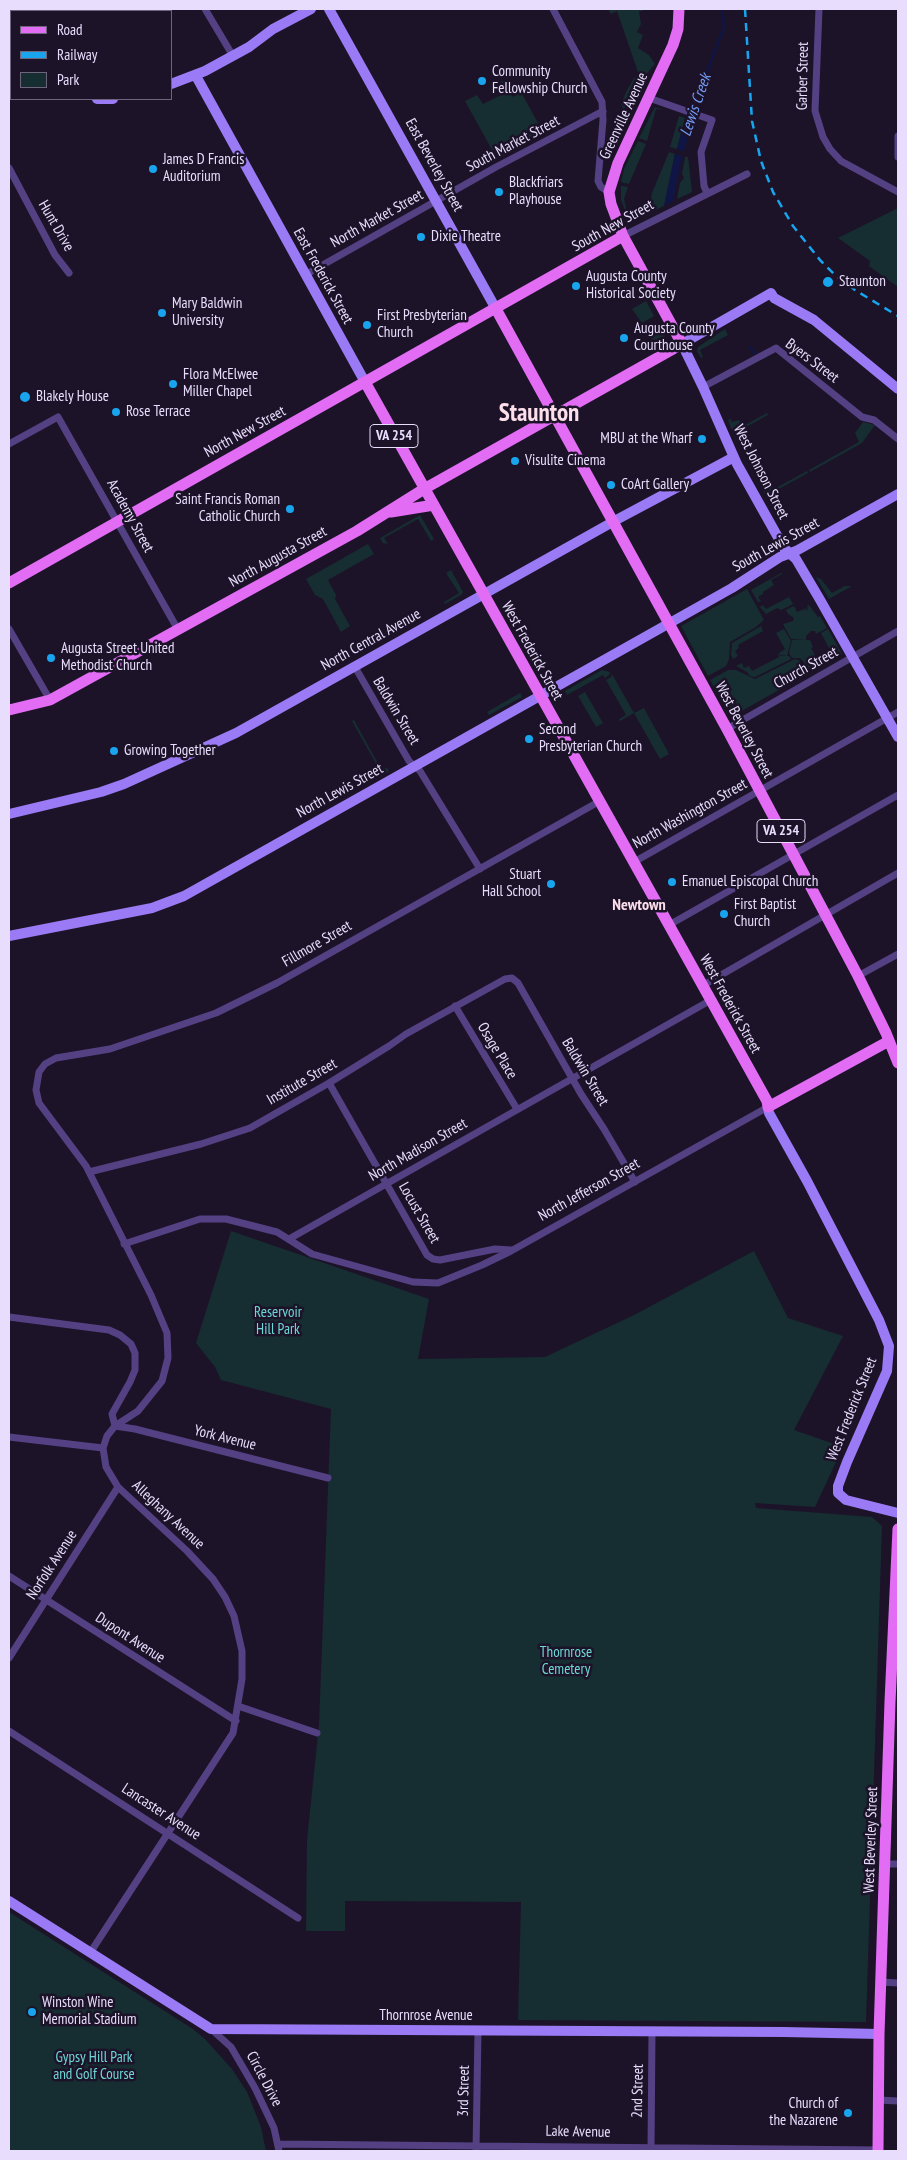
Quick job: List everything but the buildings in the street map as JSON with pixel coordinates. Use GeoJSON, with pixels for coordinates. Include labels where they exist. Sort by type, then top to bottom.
{"type":"FeatureCollection","features":[{"type":"Feature","properties":{"kind":"main road","name":"Greenville Avenue"},"geometry":{"type":"LineString","coordinates":[[609,192],[618,163],[675,40],[679,24],[679,9]]}},
{"type":"Feature","properties":{"kind":"main road"},"geometry":{"type":"LineString","coordinates":[[609,192],[611,204],[623,236],[682,344]]}},
{"type":"Feature","properties":{"kind":"main road","name":"South New Street"},"geometry":{"type":"LineString","coordinates":[[496,309],[623,236]]}},
{"type":"Feature","properties":{"kind":"main road","name":"North New Street"},"geometry":{"type":"LineString","coordinates":[[9,583],[496,309]]}},
{"type":"Feature","properties":{"kind":"main road","name":"East Beverley Street"},"geometry":{"type":"LineString","coordinates":[[496,309],[555,415]]}},
{"type":"Feature","properties":{"kind":"main road","name":"North Augusta Street"},"geometry":{"type":"LineString","coordinates":[[9,710],[50,700],[389,512],[424,489],[682,344]]}},
{"type":"Feature","properties":{"kind":"main road","name":"East Frederick Street"},"geometry":{"type":"LineString","coordinates":[[365,382],[424,489]]}},
{"type":"Feature","properties":{"kind":"main road","name":"West Beverley Street"},"geometry":{"type":"LineString","coordinates":[[555,415],[858,976],[894,1038],[898,1063]]}},
{"type":"Feature","properties":{"kind":"main road","name":"West Frederick Street"},"geometry":{"type":"LineString","coordinates":[[424,489],[670,925],[702,986],[767,1100],[768,1107]]}},
{"type":"Feature","properties":{"kind":"main road"},"geometry":{"type":"LineString","coordinates":[[389,512],[434,506]]}},
{"type":"Feature","properties":{"kind":"main road","name":"North Jefferson Street"},"geometry":{"type":"LineString","coordinates":[[768,1107],[894,1038]]}},
{"type":"Feature","properties":{"kind":"main road","name":"West Beverley Street"},"geometry":{"type":"LineString","coordinates":[[878,2150],[879,2034],[898,1529]]}},
{"type":"Feature","properties":{"kind":"street"},"geometry":{"type":"LineString","coordinates":[[205,9],[232,56]]}},
{"type":"Feature","properties":{"kind":"street"},"geometry":{"type":"LineString","coordinates":[[172,84],[196,76],[232,56],[272,29],[311,9]]}},
{"type":"Feature","properties":{"kind":"street","name":"East Beverley Street"},"geometry":{"type":"LineString","coordinates":[[329,9],[496,309]]}},
{"type":"Feature","properties":{"kind":"street"},"geometry":{"type":"LineString","coordinates":[[553,9],[602,102],[598,181],[601,187],[609,192]]}},
{"type":"Feature","properties":{"kind":"street","name":"Garber Street"},"geometry":{"type":"LineString","coordinates":[[819,9],[814,111],[823,137],[830,149],[841,161],[898,192]]}},
{"type":"Feature","properties":{"kind":"street","name":"East Frederick Street"},"geometry":{"type":"LineString","coordinates":[[196,76],[365,382]]}},
{"type":"Feature","properties":{"kind":"street"},"geometry":{"type":"LineString","coordinates":[[649,98],[712,120],[701,152],[704,186],[707,193]]}},
{"type":"Feature","properties":{"kind":"street","name":"South Market Street"},"geometry":{"type":"LineString","coordinates":[[436,201],[602,111]]}},
{"type":"Feature","properties":{"kind":"street"},"geometry":{"type":"LineString","coordinates":[[898,136],[898,156]]}},
{"type":"Feature","properties":{"kind":"street","name":"Hunt Drive"},"geometry":{"type":"LineString","coordinates":[[9,168],[55,255],[69,273]]}},
{"type":"Feature","properties":{"kind":"street","name":"South New Street"},"geometry":{"type":"LineString","coordinates":[[623,236],[747,174]]}},
{"type":"Feature","properties":{"kind":"street","name":"North Market Street"},"geometry":{"type":"LineString","coordinates":[[305,275],[436,201]]}},
{"type":"Feature","properties":{"kind":"street"},"geometry":{"type":"LineString","coordinates":[[682,344],[771,293],[774,298],[814,320],[898,389]]}},
{"type":"Feature","properties":{"kind":"street","name":"West Johnson Street"},"geometry":{"type":"LineString","coordinates":[[682,344],[704,387],[734,457],[784,548],[796,559],[854,657],[898,737]]}},
{"type":"Feature","properties":{"kind":"street","name":"Byers Street"},"geometry":{"type":"LineString","coordinates":[[704,387],[776,348],[862,417],[874,420],[898,439]]}},
{"type":"Feature","properties":{"kind":"street","name":"Academy Street"},"geometry":{"type":"LineString","coordinates":[[9,444],[58,417],[178,628]]}},
{"type":"Feature","properties":{"kind":"street","name":"North Central Avenue"},"geometry":{"type":"LineString","coordinates":[[9,814],[101,792],[131,782],[236,733],[734,457]]}},
{"type":"Feature","properties":{"kind":"street","name":"South Lewis Street"},"geometry":{"type":"LineString","coordinates":[[668,623],[732,588],[753,573],[898,494]]}},
{"type":"Feature","properties":{"kind":"street","name":"North Lewis Street"},"geometry":{"type":"LineString","coordinates":[[9,936],[145,909],[176,900],[668,623]]}},
{"type":"Feature","properties":{"kind":"street"},"geometry":{"type":"LineString","coordinates":[[9,629],[50,700]]}},
{"type":"Feature","properties":{"kind":"street","name":"Church Street"},"geometry":{"type":"LineString","coordinates":[[726,729],[898,631]]}},
{"type":"Feature","properties":{"kind":"street","name":"Baldwin Street"},"geometry":{"type":"LineString","coordinates":[[355,667],[409,762],[420,772],[480,869]]}},
{"type":"Feature","properties":{"kind":"street","name":"North Washington Street"},"geometry":{"type":"LineString","coordinates":[[634,862],[898,712]]}},
{"type":"Feature","properties":{"kind":"street"},"geometry":{"type":"LineString","coordinates":[[670,925],[898,795]]}},
{"type":"Feature","properties":{"kind":"street","name":"Fillmore Street"},"geometry":{"type":"LineString","coordinates":[[89,1172],[40,1104],[36,1090],[38,1076],[44,1064],[56,1058],[110,1049],[216,1013],[277,983],[600,802]]}},
{"type":"Feature","properties":{"kind":"street"},"geometry":{"type":"LineString","coordinates":[[702,986],[898,873]]}},
{"type":"Feature","properties":{"kind":"street"},"geometry":{"type":"LineString","coordinates":[[858,976],[898,954]]}},
{"type":"Feature","properties":{"kind":"street","name":"Baldwin Street"},"geometry":{"type":"LineString","coordinates":[[512,978],[518,983],[572,1078],[635,1182]]}},
{"type":"Feature","properties":{"kind":"street","name":"Institute Street"},"geometry":{"type":"LineString","coordinates":[[89,1172],[121,1165],[250,1128],[329,1083],[406,1034],[505,979],[512,978]]}},
{"type":"Feature","properties":{"kind":"street","name":"North Madison Street"},"geometry":{"type":"LineString","coordinates":[[289,1239],[711,1000]]}},
{"type":"Feature","properties":{"kind":"street","name":"Osage Place"},"geometry":{"type":"LineString","coordinates":[[455,1006],[517,1110]]}},
{"type":"Feature","properties":{"kind":"street","name":"Locust Street"},"geometry":{"type":"LineString","coordinates":[[329,1083],[427,1255],[433,1259],[440,1260],[495,1249],[511,1250]]}},
{"type":"Feature","properties":{"kind":"street","name":"North Jefferson Street"},"geometry":{"type":"LineString","coordinates":[[289,1239],[312,1254],[423,1284],[448,1280],[511,1250],[768,1107]]}},
{"type":"Feature","properties":{"kind":"street","name":"West Frederick Street"},"geometry":{"type":"LineString","coordinates":[[768,1107],[768,1113],[807,1181],[879,1320],[889,1346],[887,1371],[847,1462],[838,1486],[838,1493],[846,1500],[898,1513]]}},
{"type":"Feature","properties":{"kind":"street"},"geometry":{"type":"LineString","coordinates":[[9,1437],[103,1448],[107,1436],[115,1426],[138,1411],[156,1390],[164,1376],[169,1348],[164,1322],[89,1172]]}},
{"type":"Feature","properties":{"kind":"street"},"geometry":{"type":"LineString","coordinates":[[124,1244],[206,1218],[226,1219],[261,1226],[289,1239]]}},
{"type":"Feature","properties":{"kind":"street"},"geometry":{"type":"LineString","coordinates":[[9,1317],[109,1330],[120,1335],[131,1344],[135,1353],[135,1370],[112,1414],[115,1426]]}},
{"type":"Feature","properties":{"kind":"street","name":"York Avenue"},"geometry":{"type":"LineString","coordinates":[[115,1426],[136,1429],[328,1478]]}},
{"type":"Feature","properties":{"kind":"street","name":"Alleghany Avenue"},"geometry":{"type":"LineString","coordinates":[[90,1953],[233,1733],[242,1679],[242,1651],[237,1626],[225,1597],[209,1573],[118,1487],[106,1467],[103,1448]]}},
{"type":"Feature","properties":{"kind":"street","name":"Norfolk Avenue"},"geometry":{"type":"LineString","coordinates":[[9,1658],[118,1487]]}},
{"type":"Feature","properties":{"kind":"street","name":"Dupont Avenue"},"geometry":{"type":"LineString","coordinates":[[9,1576],[236,1721]]}},
{"type":"Feature","properties":{"kind":"street"},"geometry":{"type":"LineString","coordinates":[[238,1706],[317,1734]]}},
{"type":"Feature","properties":{"kind":"street","name":"Lancaster Avenue"},"geometry":{"type":"LineString","coordinates":[[9,1731],[298,1918]]}},
{"type":"Feature","properties":{"kind":"street"},"geometry":{"type":"LineString","coordinates":[[885,1864],[898,1864]]}},
{"type":"Feature","properties":{"kind":"street"},"geometry":{"type":"LineString","coordinates":[[9,1901],[211,2029]]}},
{"type":"Feature","properties":{"kind":"street"},"geometry":{"type":"LineString","coordinates":[[881,1982],[898,1983]]}},
{"type":"Feature","properties":{"kind":"street","name":"Thornrose Avenue"},"geometry":{"type":"LineString","coordinates":[[211,2029],[879,2034]]}},
{"type":"Feature","properties":{"kind":"street","name":"Circle Drive"},"geometry":{"type":"LineString","coordinates":[[211,2029],[224,2040],[237,2056],[273,2126],[279,2148]]}},
{"type":"Feature","properties":{"kind":"street","name":"3rd Street"},"geometry":{"type":"LineString","coordinates":[[476,2148],[478,2031]]}},
{"type":"Feature","properties":{"kind":"street","name":"2nd Street"},"geometry":{"type":"LineString","coordinates":[[652,2032],[652,2149]]}},
{"type":"Feature","properties":{"kind":"street"},"geometry":{"type":"LineString","coordinates":[[878,2100],[898,2101]]}},
{"type":"Feature","properties":{"kind":"street","name":"Lake Avenue"},"geometry":{"type":"LineString","coordinates":[[279,2148],[878,2150]]}},
{"type":"Feature","properties":{"kind":"green space"},"geometry":{"type":"Polygon","coordinates":[[[608,9],[642,9],[643,11],[639,11],[641,24],[637,32],[643,35],[638,48],[649,55],[655,64],[634,88],[624,110],[621,104],[627,90],[634,78],[639,75],[617,11],[611,14],[608,9]]]}},
{"type":"Feature","properties":{"kind":"green space"},"geometry":{"type":"Polygon","coordinates":[[[503,81],[513,97],[521,92],[544,134],[497,159],[465,101],[477,95],[483,104],[501,95],[496,84],[503,81]]]}},
{"type":"Feature","properties":{"kind":"green space"},"geometry":{"type":"Polygon","coordinates":[[[655,107],[663,110],[656,109],[647,141],[639,138],[655,107]]]}},
{"type":"Feature","properties":{"kind":"green space"},"geometry":{"type":"Polygon","coordinates":[[[679,116],[685,118],[677,149],[670,147],[679,116]]]}},
{"type":"Feature","properties":{"kind":"green space"},"geometry":{"type":"Polygon","coordinates":[[[638,141],[646,144],[629,184],[621,182],[624,169],[638,141]]]}},
{"type":"Feature","properties":{"kind":"green space"},"geometry":{"type":"Polygon","coordinates":[[[669,152],[675,154],[664,206],[630,223],[621,200],[621,186],[628,187],[624,199],[628,216],[642,214],[652,209],[650,204],[652,193],[669,152]]]}},
{"type":"Feature","properties":{"kind":"green space"},"geometry":{"type":"Polygon","coordinates":[[[685,157],[688,157],[692,192],[677,199],[680,183],[684,178],[682,174],[685,157]]]}},
{"type":"Feature","properties":{"kind":"green space"},"geometry":{"type":"Polygon","coordinates":[[[898,208],[898,287],[869,266],[870,261],[838,238],[898,208]]]}},
{"type":"Feature","properties":{"kind":"green space"},"geometry":{"type":"Polygon","coordinates":[[[646,301],[654,316],[642,323],[632,309],[646,301]]]}},
{"type":"Feature","properties":{"kind":"green space"},"geometry":{"type":"Polygon","coordinates":[[[659,325],[666,340],[656,346],[646,331],[659,325]]]}},
{"type":"Feature","properties":{"kind":"green space"},"geometry":{"type":"Polygon","coordinates":[[[725,329],[728,335],[700,350],[703,357],[701,358],[697,351],[698,347],[725,329]]]}},
{"type":"Feature","properties":{"kind":"green space"},"geometry":{"type":"Polygon","coordinates":[[[767,413],[768,415],[737,432],[736,430],[732,431],[728,420],[731,419],[732,422],[739,420],[743,426],[767,413]]]}},
{"type":"Feature","properties":{"kind":"green space"},"geometry":{"type":"Polygon","coordinates":[[[863,422],[875,425],[862,443],[810,472],[809,470],[859,442],[855,433],[863,422]]]}},
{"type":"Feature","properties":{"kind":"green space"},"geometry":{"type":"Polygon","coordinates":[[[807,471],[808,473],[766,496],[762,488],[771,484],[774,489],[807,471]]]}},
{"type":"Feature","properties":{"kind":"green space"},"geometry":{"type":"Polygon","coordinates":[[[420,515],[434,539],[431,541],[418,519],[384,538],[388,544],[383,543],[380,538],[420,515]]]}},
{"type":"Feature","properties":{"kind":"green space"},"geometry":{"type":"Polygon","coordinates":[[[368,544],[374,554],[328,580],[336,595],[335,599],[350,626],[341,632],[323,599],[315,595],[306,579],[368,544]]]}},
{"type":"Feature","properties":{"kind":"green space"},"geometry":{"type":"Polygon","coordinates":[[[451,570],[463,592],[445,604],[444,602],[459,593],[446,573],[451,570]]]}},
{"type":"Feature","properties":{"kind":"green space"},"geometry":{"type":"Polygon","coordinates":[[[781,573],[771,580],[774,585],[758,597],[761,601],[758,602],[751,590],[781,573]]]}},
{"type":"Feature","properties":{"kind":"green space"},"geometry":{"type":"Polygon","coordinates":[[[816,577],[821,579],[832,593],[845,586],[852,586],[829,599],[816,577]]]}},
{"type":"Feature","properties":{"kind":"green space"},"geometry":{"type":"Polygon","coordinates":[[[747,589],[764,620],[756,627],[730,642],[729,659],[726,666],[708,676],[681,626],[747,589]]]}},
{"type":"Feature","properties":{"kind":"green space"},"geometry":{"type":"Polygon","coordinates":[[[789,597],[793,604],[781,610],[777,608],[766,614],[760,607],[763,605],[766,609],[789,597]]]}},
{"type":"Feature","properties":{"kind":"green space"},"geometry":{"type":"Polygon","coordinates":[[[809,605],[818,617],[820,616],[827,628],[816,634],[815,631],[811,631],[806,636],[806,640],[791,639],[783,624],[793,621],[794,618],[786,610],[794,606],[797,612],[807,608],[805,611],[808,609],[807,606],[809,605]]]}},
{"type":"Feature","properties":{"kind":"green space"},"geometry":{"type":"Polygon","coordinates":[[[412,621],[357,654],[354,654],[349,644],[352,642],[358,651],[412,621]]]}},
{"type":"Feature","properties":{"kind":"green space"},"geometry":{"type":"Polygon","coordinates":[[[761,626],[763,631],[738,645],[739,648],[735,651],[738,656],[733,659],[731,655],[732,643],[761,626]]]}},
{"type":"Feature","properties":{"kind":"green space"},"geometry":{"type":"Polygon","coordinates":[[[784,629],[791,641],[787,656],[779,653],[785,649],[776,633],[784,629]]]}},
{"type":"Feature","properties":{"kind":"green space"},"geometry":{"type":"Polygon","coordinates":[[[828,629],[842,654],[827,663],[824,658],[832,654],[821,633],[828,629]]]}},
{"type":"Feature","properties":{"kind":"green space"},"geometry":{"type":"Polygon","coordinates":[[[792,640],[810,640],[813,647],[811,648],[818,661],[823,659],[825,663],[811,671],[800,658],[792,658],[789,653],[792,640]]]}},
{"type":"Feature","properties":{"kind":"green space"},"geometry":{"type":"Polygon","coordinates":[[[778,653],[781,656],[789,656],[791,659],[755,677],[750,676],[747,672],[736,666],[742,663],[744,668],[749,666],[752,671],[779,657],[778,653]]]}},
{"type":"Feature","properties":{"kind":"green space"},"geometry":{"type":"Polygon","coordinates":[[[795,659],[800,661],[807,674],[731,717],[710,680],[728,670],[736,670],[755,679],[795,659]]]}},
{"type":"Feature","properties":{"kind":"green space"},"geometry":{"type":"Polygon","coordinates":[[[602,670],[610,672],[609,675],[605,678],[603,675],[567,695],[565,691],[602,670]]]}},
{"type":"Feature","properties":{"kind":"green space"},"geometry":{"type":"Polygon","coordinates":[[[612,674],[634,713],[620,721],[619,719],[626,715],[606,680],[612,674]]]}},
{"type":"Feature","properties":{"kind":"green space"},"geometry":{"type":"Polygon","coordinates":[[[585,692],[603,723],[596,727],[578,696],[585,692]]]}},
{"type":"Feature","properties":{"kind":"green space"},"geometry":{"type":"Polygon","coordinates":[[[520,693],[522,697],[489,715],[487,712],[520,693]]]}},
{"type":"Feature","properties":{"kind":"green space"},"geometry":{"type":"Polygon","coordinates":[[[644,708],[669,754],[660,759],[634,713],[644,708]]]}},
{"type":"Feature","properties":{"kind":"green space"},"geometry":{"type":"Polygon","coordinates":[[[354,720],[381,769],[387,768],[389,771],[377,778],[376,775],[379,769],[352,721],[354,720]]]}},
{"type":"Feature","properties":{"kind":"green space","name":"Thornrose Cemetery"},"geometry":{"type":"Polygon","coordinates":[[[231,1231],[429,1299],[418,1359],[545,1357],[634,1315],[754,1251],[788,1318],[843,1336],[794,1430],[843,1447],[815,1507],[755,1503],[756,1508],[872,1517],[882,1526],[866,2022],[518,2020],[521,1902],[345,1901],[345,1931],[306,1931],[307,1840],[319,1725],[331,1409],[221,1380],[215,1367],[196,1343],[231,1231]]]}},
{"type":"Feature","properties":{"kind":"green space","name":"Gypsy Hill Park and Golf Course"},"geometry":{"type":"Polygon","coordinates":[[[9,1912],[193,2029],[205,2039],[232,2069],[247,2092],[261,2127],[266,2151],[9,2151],[9,1912]]]}},
{"type":"Feature","properties":{"kind":"shaded area"},"geometry":{"type":"Polygon","coordinates":[[[685,118],[693,120],[684,151],[677,149],[685,118]]]}},
{"type":"Feature","properties":{"kind":"shaded area"},"geometry":{"type":"Polygon","coordinates":[[[675,154],[682,156],[673,201],[664,206],[675,154]]]}},
{"type":"Feature","properties":{"kind":"waterway","name":"Lewis Creek"},"geometry":{"type":"LineString","coordinates":[[688,122],[724,27],[722,9]]}},
{"type":"Feature","properties":{"kind":"waterway","name":"Lewis Creek"},"geometry":{"type":"LineString","coordinates":[[750,347],[754,353]]}},
{"type":"Feature","properties":{"kind":"railway"},"geometry":{"type":"LineString","coordinates":[[745,9],[752,121],[761,161],[773,192],[793,226],[820,260],[836,276],[898,316]]}},
{"type":"Feature","properties":{"kind":"place","name":"Community Fellowship Church"},"geometry":{"type":"Point","coordinates":[482,81]}},
{"type":"Feature","properties":{"kind":"place","name":"James D Francis Auditorium"},"geometry":{"type":"Point","coordinates":[153,169]}},
{"type":"Feature","properties":{"kind":"place","name":"Blackfriars Playhouse"},"geometry":{"type":"Point","coordinates":[499,192]}},
{"type":"Feature","properties":{"kind":"place","name":"Dixie Theatre"},"geometry":{"type":"Point","coordinates":[421,237]}},
{"type":"Feature","properties":{"kind":"place","name":"Staunton"},"geometry":{"type":"Point","coordinates":[828,282]}},
{"type":"Feature","properties":{"kind":"place","name":"Augusta County Historical Society"},"geometry":{"type":"Point","coordinates":[576,286]}},
{"type":"Feature","properties":{"kind":"place","name":"Mary Baldwin University"},"geometry":{"type":"Point","coordinates":[162,313]}},
{"type":"Feature","properties":{"kind":"place","name":"First Presbyterian Church"},"geometry":{"type":"Point","coordinates":[367,325]}},
{"type":"Feature","properties":{"kind":"place","name":"Augusta County Courthouse"},"geometry":{"type":"Point","coordinates":[624,338]}},
{"type":"Feature","properties":{"kind":"place","name":"Flora McElwee Miller Chapel"},"geometry":{"type":"Point","coordinates":[173,384]}},
{"type":"Feature","properties":{"kind":"place","name":"Blakely House"},"geometry":{"type":"Point","coordinates":[25,397]}},
{"type":"Feature","properties":{"kind":"place","name":"Rose Terrace"},"geometry":{"type":"Point","coordinates":[116,412]}},
{"type":"Feature","properties":{"kind":"place","name":"MBU at the Wharf"},"geometry":{"type":"Point","coordinates":[702,439]}},
{"type":"Feature","properties":{"kind":"place","name":"Visulite Cinema"},"geometry":{"type":"Point","coordinates":[515,461]}},
{"type":"Feature","properties":{"kind":"place","name":"CoArt Gallery"},"geometry":{"type":"Point","coordinates":[611,485]}},
{"type":"Feature","properties":{"kind":"place","name":"Saint Francis Roman Catholic Church"},"geometry":{"type":"Point","coordinates":[290,509]}},
{"type":"Feature","properties":{"kind":"place","name":"Augusta Street United Methodist Church"},"geometry":{"type":"Point","coordinates":[51,658]}},
{"type":"Feature","properties":{"kind":"place","name":"Second Presbyterian Church"},"geometry":{"type":"Point","coordinates":[529,739]}},
{"type":"Feature","properties":{"kind":"place","name":"Growing Together"},"geometry":{"type":"Point","coordinates":[114,751]}},
{"type":"Feature","properties":{"kind":"place","name":"Emanuel Episcopal Church"},"geometry":{"type":"Point","coordinates":[672,882]}},
{"type":"Feature","properties":{"kind":"place","name":"Stuart Hall School"},"geometry":{"type":"Point","coordinates":[551,884]}},
{"type":"Feature","properties":{"kind":"place","name":"First Baptist Church"},"geometry":{"type":"Point","coordinates":[724,914]}},
{"type":"Feature","properties":{"kind":"place","name":"Winston Wine Memorial Stadium"},"geometry":{"type":"Point","coordinates":[32,2012]}},
{"type":"Feature","properties":{"kind":"place","name":"Church of the Nazarene"},"geometry":{"type":"Point","coordinates":[848,2113]}},
{"type":"Feature","properties":{"kind":"district","name":"Staunton"},"geometry":{"type":"Point","coordinates":[539,414]}},
{"type":"Feature","properties":{"kind":"district","name":"Newtown"},"geometry":{"type":"Point","coordinates":[639,905]}},
{"type":"Feature","properties":{"kind":"park label","name":"Reservoir Hill Park"},"geometry":{"type":"Point","coordinates":[278,1322]}}]}
